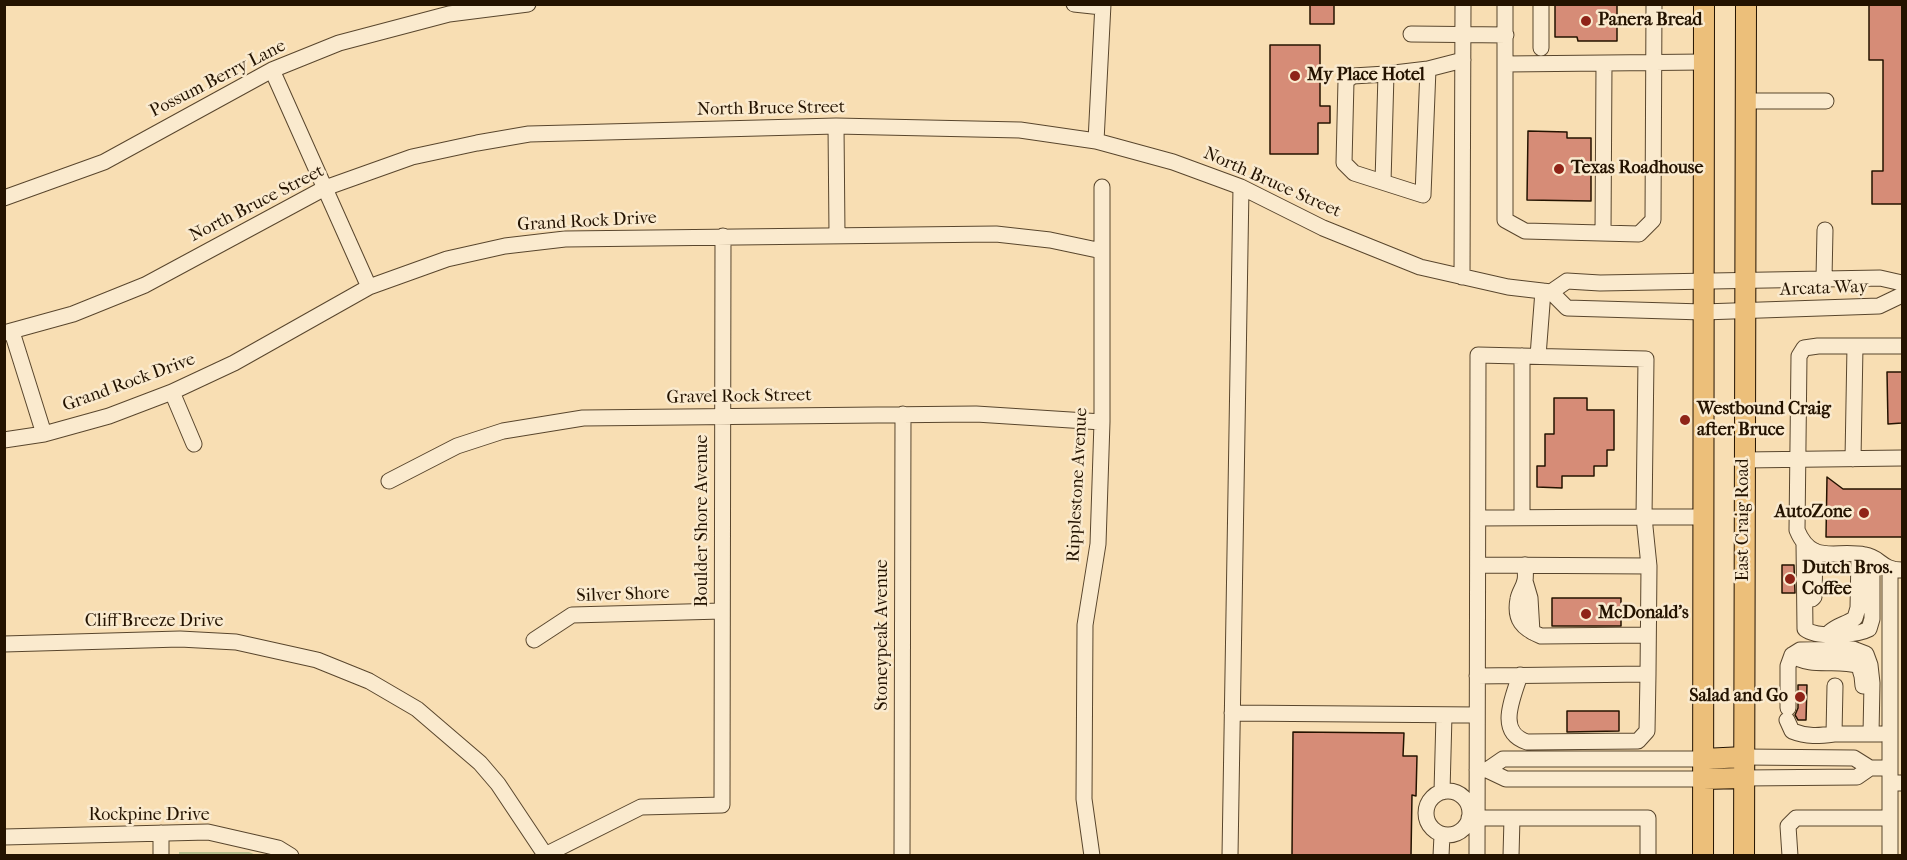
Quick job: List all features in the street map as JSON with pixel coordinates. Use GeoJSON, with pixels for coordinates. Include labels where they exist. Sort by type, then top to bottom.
{"type":"FeatureCollection","features":[{"type":"Feature","properties":{"kind":"main road"},"geometry":{"type":"LineString","coordinates":[[1703,855],[1704,4]]}},
{"type":"Feature","properties":{"kind":"main road","name":"East Craig Road"},"geometry":{"type":"LineString","coordinates":[[1744,855],[1746,4]]}},
{"type":"Feature","properties":{"kind":"main road"},"geometry":{"type":"LineString","coordinates":[[1703,769],[1744,757]]}},
{"type":"Feature","properties":{"kind":"main road"},"geometry":{"type":"LineString","coordinates":[[1703,769],[1744,778]]}},
{"type":"Feature","properties":{"kind":"street","name":"Possum Berry Lane"},"geometry":{"type":"LineString","coordinates":[[4,198],[104,162],[272,70],[339,43],[449,14],[528,4]]}},
{"type":"Feature","properties":{"kind":"street"},"geometry":{"type":"LineString","coordinates":[[1074,4],[1103,6],[1096,141]]}},
{"type":"Feature","properties":{"kind":"street"},"geometry":{"type":"LineString","coordinates":[[1462,277],[1463,4]]}},
{"type":"Feature","properties":{"kind":"street"},"geometry":{"type":"LineString","coordinates":[[1505,4],[1505,220],[1525,231],[1639,234],[1653,220],[1654,4]]}},
{"type":"Feature","properties":{"kind":"street"},"geometry":{"type":"LineString","coordinates":[[1541,4],[1541,48]]}},
{"type":"Feature","properties":{"kind":"street"},"geometry":{"type":"LineString","coordinates":[[1411,34],[1506,35]]}},
{"type":"Feature","properties":{"kind":"street"},"geometry":{"type":"LineString","coordinates":[[1428,69],[1424,195],[1354,173],[1344,163],[1346,81],[1353,76],[1428,69],[1463,60]]}},
{"type":"Feature","properties":{"kind":"street"},"geometry":{"type":"LineString","coordinates":[[1506,64],[1704,62]]}},
{"type":"Feature","properties":{"kind":"street"},"geometry":{"type":"LineString","coordinates":[[1603,233],[1604,64]]}},
{"type":"Feature","properties":{"kind":"street"},"geometry":{"type":"LineString","coordinates":[[272,70],[369,287]]}},
{"type":"Feature","properties":{"kind":"street"},"geometry":{"type":"LineString","coordinates":[[1383,182],[1386,74]]}},
{"type":"Feature","properties":{"kind":"street"},"geometry":{"type":"LineString","coordinates":[[1746,101],[1826,100]]}},
{"type":"Feature","properties":{"kind":"street"},"geometry":{"type":"LineString","coordinates":[[836,126],[837,234]]}},
{"type":"Feature","properties":{"kind":"street","name":"North Bruce Street"},"geometry":{"type":"LineString","coordinates":[[8,333],[73,314],[145,285],[325,188],[412,158],[477,142],[529,134],[836,126],[1020,130],[1096,141],[1173,162],[1241,187],[1323,228],[1420,267],[1508,287],[1547,291],[1567,281],[1600,283],[1744,279]]}},
{"type":"Feature","properties":{"kind":"street","name":"Ripplestone Avenue"},"geometry":{"type":"LineString","coordinates":[[1092,855],[1084,799],[1084,625],[1098,544],[1102,422],[1102,187]]}},
{"type":"Feature","properties":{"kind":"street"},"geometry":{"type":"LineString","coordinates":[[1230,855],[1241,187]]}},
{"type":"Feature","properties":{"kind":"street"},"geometry":{"type":"LineString","coordinates":[[1824,278],[1825,230]]}},
{"type":"Feature","properties":{"kind":"street","name":"Grand Rock Drive"},"geometry":{"type":"LineString","coordinates":[[4,440],[44,434],[109,416],[172,392],[234,363],[369,287],[447,259],[505,246],[565,238],[996,234],[1050,240],[1102,250]]}},
{"type":"Feature","properties":{"kind":"street","name":"Boulder Shore Avenue"},"geometry":{"type":"LineString","coordinates":[[546,855],[641,807],[722,805],[723,236]]}},
{"type":"Feature","properties":{"kind":"street","name":"Arcata Way"},"geometry":{"type":"LineString","coordinates":[[1744,279],[1880,278],[1902,283]]}},
{"type":"Feature","properties":{"kind":"street"},"geometry":{"type":"LineString","coordinates":[[1538,357],[1547,291]]}},
{"type":"Feature","properties":{"kind":"street","name":"North Bruce Street"},"geometry":{"type":"LineString","coordinates":[[1547,291],[1567,308],[1744,311]]}},
{"type":"Feature","properties":{"kind":"street","name":"Arcata Way"},"geometry":{"type":"LineString","coordinates":[[1744,311],[1879,306],[1902,295]]}},
{"type":"Feature","properties":{"kind":"street"},"geometry":{"type":"LineString","coordinates":[[8,333],[44,434]]}},
{"type":"Feature","properties":{"kind":"street"},"geometry":{"type":"LineString","coordinates":[[1890,855],[1890,818],[1894,778],[1890,735],[1896,661],[1896,570],[1865,556],[1822,554],[1810,548],[1797,530],[1799,356],[1804,348],[1818,346],[1902,346]]}},
{"type":"Feature","properties":{"kind":"street"},"geometry":{"type":"LineString","coordinates":[[1853,459],[1855,346]]}},
{"type":"Feature","properties":{"kind":"street"},"geometry":{"type":"LineString","coordinates":[[1477,855],[1473,818],[1465,799],[1453,791],[1442,792],[1433,796],[1428,802],[1426,816],[1432,829],[1442,835],[1453,835],[1460,831],[1473,818],[1482,770],[1477,715],[1478,355],[1646,359],[1644,517],[1649,566],[1647,731],[1638,741],[1527,742],[1516,738],[1509,728],[1509,711],[1520,675]]}},
{"type":"Feature","properties":{"kind":"street"},"geometry":{"type":"LineString","coordinates":[[1522,356],[1522,517]]}},
{"type":"Feature","properties":{"kind":"street"},"geometry":{"type":"LineString","coordinates":[[172,392],[194,444]]}},
{"type":"Feature","properties":{"kind":"street","name":"Stoneypeak Avenue"},"geometry":{"type":"LineString","coordinates":[[902,855],[903,414]]}},
{"type":"Feature","properties":{"kind":"street","name":"Gravel Rock Street"},"geometry":{"type":"LineString","coordinates":[[389,481],[457,446],[502,431],[583,418],[976,414],[1102,422]]}},
{"type":"Feature","properties":{"kind":"street"},"geometry":{"type":"LineString","coordinates":[[1744,460],[1902,458]]}},
{"type":"Feature","properties":{"kind":"street"},"geometry":{"type":"LineString","coordinates":[[1478,518],[1703,517]]}},
{"type":"Feature","properties":{"kind":"street"},"geometry":{"type":"LineString","coordinates":[[1810,548],[1804,609],[1805,629],[1812,634],[1828,634],[1836,626],[1855,618],[1865,556]]}},
{"type":"Feature","properties":{"kind":"street"},"geometry":{"type":"LineString","coordinates":[[1478,565],[1525,573],[1649,566]]}},
{"type":"Feature","properties":{"kind":"street"},"geometry":{"type":"LineString","coordinates":[[1525,573],[1518,598],[1517,616],[1523,627],[1532,632],[1541,636],[1648,635]]}},
{"type":"Feature","properties":{"kind":"street","name":"Silver Shore"},"geometry":{"type":"LineString","coordinates":[[534,640],[572,615],[722,611]]}},
{"type":"Feature","properties":{"kind":"street","name":"Cliff Breeze Drive"},"geometry":{"type":"LineString","coordinates":[[4,644],[180,639],[236,642],[317,660],[369,681],[417,709],[480,763],[498,784],[546,855]]}},
{"type":"Feature","properties":{"kind":"street"},"geometry":{"type":"LineString","coordinates":[[1867,734],[1872,683],[1866,654],[1853,649],[1800,650],[1792,655],[1788,666],[1787,714],[1792,731],[1816,737],[1834,734],[1890,735]]}},
{"type":"Feature","properties":{"kind":"street"},"geometry":{"type":"LineString","coordinates":[[1477,676],[1648,674]]}},
{"type":"Feature","properties":{"kind":"street"},"geometry":{"type":"LineString","coordinates":[[1834,734],[1835,686]]}},
{"type":"Feature","properties":{"kind":"street"},"geometry":{"type":"LineString","coordinates":[[1232,713],[1477,715]]}},
{"type":"Feature","properties":{"kind":"street"},"geometry":{"type":"LineString","coordinates":[[1442,792],[1444,715]]}},
{"type":"Feature","properties":{"kind":"street"},"geometry":{"type":"LineString","coordinates":[[1744,757],[1854,758],[1894,778]]}},
{"type":"Feature","properties":{"kind":"street"},"geometry":{"type":"LineString","coordinates":[[1482,770],[1503,759],[1703,769]]}},
{"type":"Feature","properties":{"kind":"street"},"geometry":{"type":"LineString","coordinates":[[1744,778],[1857,777],[1870,768]]}},
{"type":"Feature","properties":{"kind":"street"},"geometry":{"type":"LineString","coordinates":[[1473,818],[1648,818],[1648,855]]}},
{"type":"Feature","properties":{"kind":"street"},"geometry":{"type":"LineString","coordinates":[[1511,855],[1512,818]]}},
{"type":"Feature","properties":{"kind":"street"},"geometry":{"type":"LineString","coordinates":[[1789,855],[1788,826],[1796,818],[1890,818]]}},
{"type":"Feature","properties":{"kind":"street","name":"Rockpine Drive"},"geometry":{"type":"LineString","coordinates":[[4,837],[208,832],[278,848],[291,855]]}},
{"type":"Feature","properties":{"kind":"street"},"geometry":{"type":"LineString","coordinates":[[161,833],[161,855]]}},
{"type":"Feature","properties":{"kind":"street"},"geometry":{"type":"LineString","coordinates":[[1441,855],[1442,835]]}},
{"type":"Feature","properties":{"kind":"green space"},"geometry":{"type":"Polygon","coordinates":[[[179,852],[249,852],[256,855],[179,856],[179,852]]]}},
{"type":"Feature","properties":{"kind":"building"},"geometry":{"type":"Polygon","coordinates":[[[1310,4],[1334,4],[1334,24],[1310,24],[1310,4]]]}},
{"type":"Feature","properties":{"kind":"building","name":"Panera Bread"},"geometry":{"type":"Polygon","coordinates":[[[1555,4],[1617,4],[1617,41],[1578,41],[1577,37],[1555,37],[1555,4]]]}},
{"type":"Feature","properties":{"kind":"building"},"geometry":{"type":"Polygon","coordinates":[[[1869,4],[1902,4],[1902,204],[1872,204],[1872,171],[1883,171],[1883,60],[1869,60],[1869,4]]]}},
{"type":"Feature","properties":{"kind":"building","name":"My Place Hotel"},"geometry":{"type":"Polygon","coordinates":[[[1270,45],[1320,45],[1320,106],[1330,106],[1330,123],[1318,123],[1318,154],[1270,154],[1270,45]]]}},
{"type":"Feature","properties":{"kind":"building","name":"Texas Roadhouse"},"geometry":{"type":"Polygon","coordinates":[[[1528,131],[1567,132],[1567,138],[1591,138],[1591,201],[1527,200],[1528,131]]]}},
{"type":"Feature","properties":{"kind":"building"},"geometry":{"type":"Polygon","coordinates":[[[1887,372],[1902,372],[1902,423],[1888,424],[1887,372]]]}},
{"type":"Feature","properties":{"kind":"building"},"geometry":{"type":"Polygon","coordinates":[[[1554,398],[1587,398],[1587,410],[1614,410],[1614,450],[1607,450],[1607,466],[1594,466],[1594,476],[1562,476],[1562,488],[1537,487],[1537,466],[1545,466],[1545,434],[1554,434],[1554,398]]]}},
{"type":"Feature","properties":{"kind":"building","name":"AutoZone"},"geometry":{"type":"Polygon","coordinates":[[[1827,477],[1843,489],[1902,489],[1902,537],[1826,537],[1827,477]]]}},
{"type":"Feature","properties":{"kind":"building","name":"Dutch Bros. Coffee"},"geometry":{"type":"Polygon","coordinates":[[[1782,565],[1794,565],[1795,593],[1782,593],[1782,565]]]}},
{"type":"Feature","properties":{"kind":"building","name":"McDonald's"},"geometry":{"type":"Polygon","coordinates":[[[1552,598],[1621,598],[1621,626],[1552,626],[1552,598]]]}},
{"type":"Feature","properties":{"kind":"building"},"geometry":{"type":"Polygon","coordinates":[[[1798,685],[1807,685],[1806,720],[1798,720],[1795,715],[1798,708],[1798,685]]]}},
{"type":"Feature","properties":{"kind":"building"},"geometry":{"type":"Polygon","coordinates":[[[1567,711],[1619,711],[1619,731],[1567,732],[1567,711]]]}},
{"type":"Feature","properties":{"kind":"building"},"geometry":{"type":"Polygon","coordinates":[[[1293,732],[1404,733],[1403,756],[1417,756],[1416,796],[1412,795],[1411,855],[1292,855],[1293,732]]]}},
{"type":"Feature","properties":{"kind":"place","name":"Panera Bread"},"geometry":{"type":"Point","coordinates":[1586,21]}},
{"type":"Feature","properties":{"kind":"place","name":"My Place Hotel"},"geometry":{"type":"Point","coordinates":[1295,76]}},
{"type":"Feature","properties":{"kind":"place","name":"Texas Roadhouse"},"geometry":{"type":"Point","coordinates":[1559,169]}},
{"type":"Feature","properties":{"kind":"place","name":"Westbound Craig after Bruce"},"geometry":{"type":"Point","coordinates":[1685,420]}},
{"type":"Feature","properties":{"kind":"place","name":"AutoZone"},"geometry":{"type":"Point","coordinates":[1864,513]}},
{"type":"Feature","properties":{"kind":"place","name":"Dutch Bros. Coffee"},"geometry":{"type":"Point","coordinates":[1790,579]}},
{"type":"Feature","properties":{"kind":"place","name":"McDonald's"},"geometry":{"type":"Point","coordinates":[1586,614]}},
{"type":"Feature","properties":{"kind":"place","name":"Salad and Go"},"geometry":{"type":"Point","coordinates":[1800,697]}}]}
